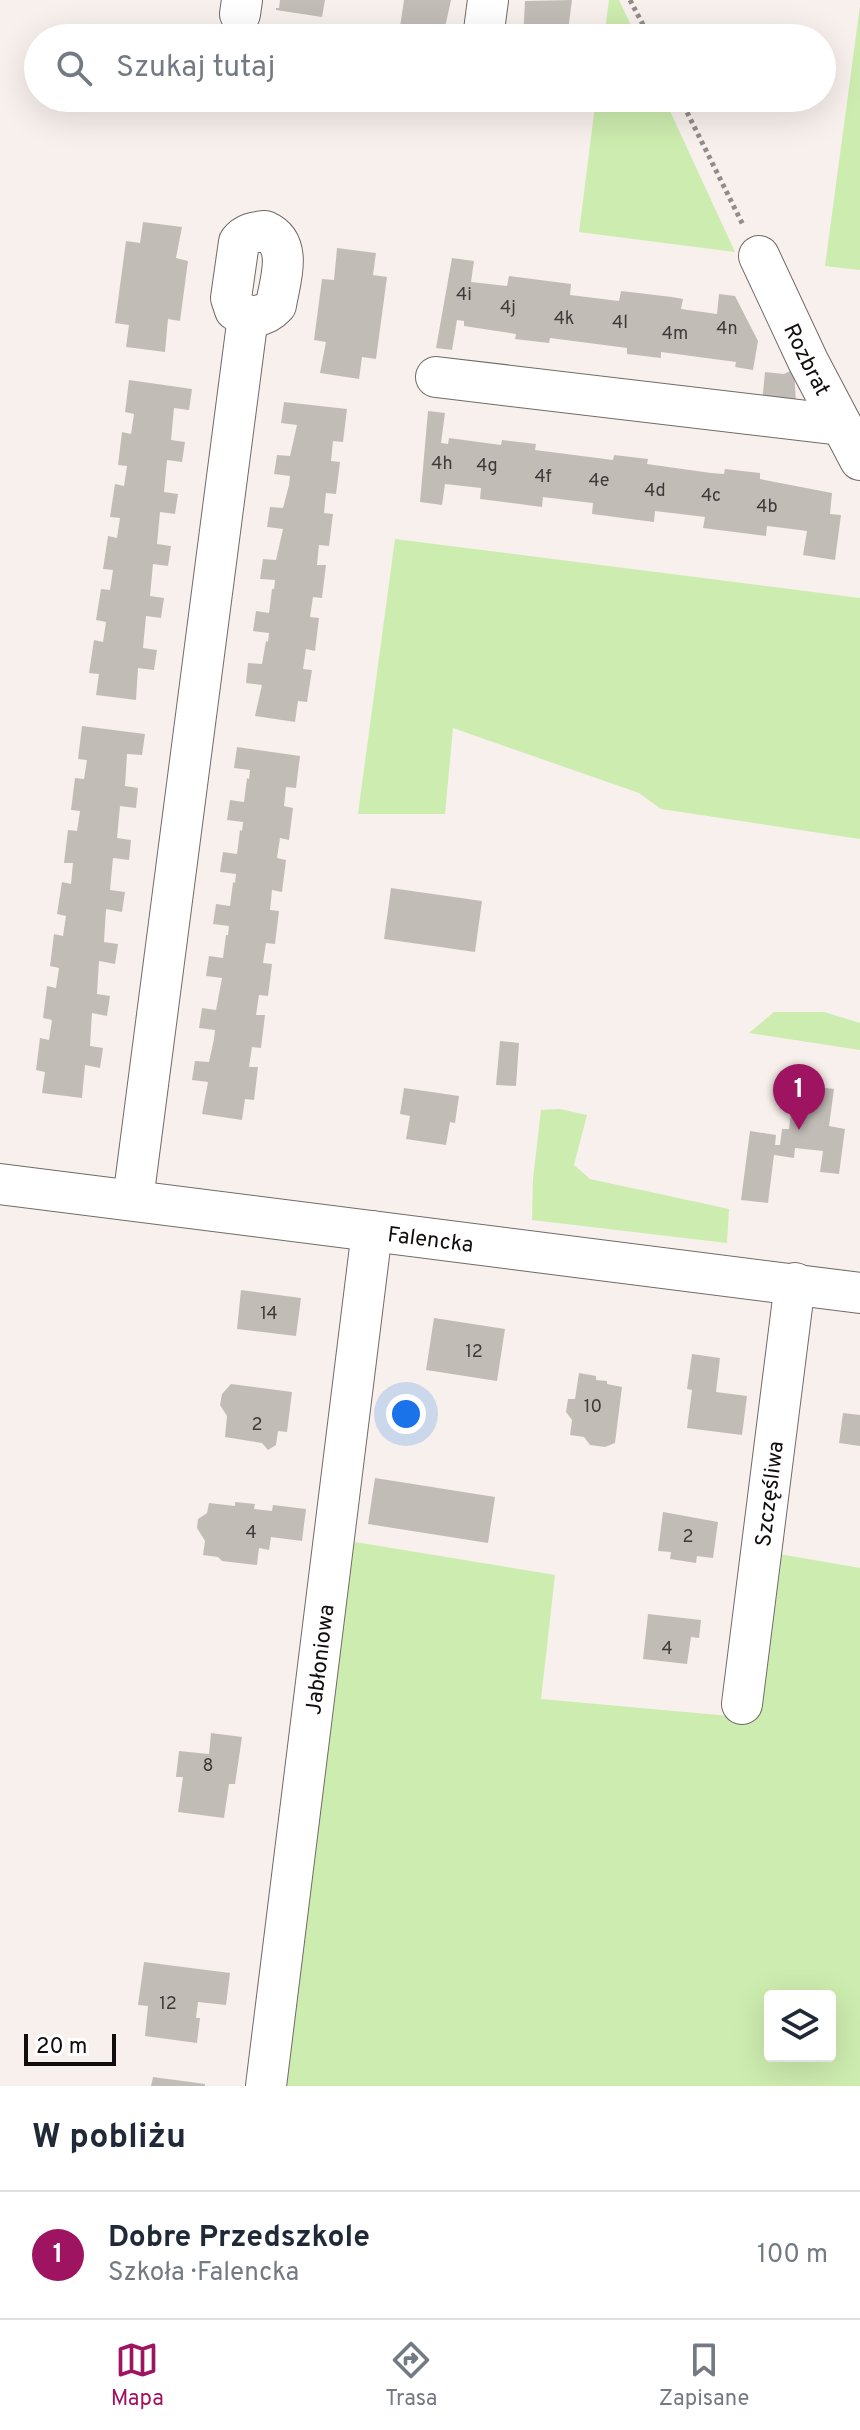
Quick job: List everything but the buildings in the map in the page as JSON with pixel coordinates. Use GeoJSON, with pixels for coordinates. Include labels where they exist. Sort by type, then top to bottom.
{"type":"FeatureCollection","features":[{"type":"Feature","properties":{"kind":"street"},"geometry":{"type":"LineString","coordinates":[[485,24],[488,0]]}},
{"type":"Feature","properties":{"kind":"street","name":"Rozbrat"},"geometry":{"type":"LineString","coordinates":[[759,256],[860,460]]}},
{"type":"Feature","properties":{"kind":"street"},"geometry":{"type":"LineString","coordinates":[[133,1200],[248,316]]}},
{"type":"Feature","properties":{"kind":"street"},"geometry":{"type":"LineString","coordinates":[[436,377],[841,425]]}},
{"type":"Feature","properties":{"kind":"street","name":"Falencka"},"geometry":{"type":"LineString","coordinates":[[0,1184],[860,1293]]}},
{"type":"Feature","properties":{"kind":"street","name":"Jabłoniowa"},"geometry":{"type":"LineString","coordinates":[[266,2086],[372,1231]]}},
{"type":"Feature","properties":{"kind":"street","name":"Szczęśliwa"},"geometry":{"type":"LineString","coordinates":[[742,1704],[795,1283]]}},
{"type":"Feature","properties":{"kind":"path"},"geometry":{"type":"LineString","coordinates":[[630,0],[643,24]]}},
{"type":"Feature","properties":{"kind":"path"},"geometry":{"type":"LineString","coordinates":[[687,112],[759,256]]}},
{"type":"Feature","properties":{"kind":"green space"},"geometry":{"type":"Polygon","coordinates":[[[609,0],[619,0],[630,24],[606,24],[609,0]]]}},
{"type":"Feature","properties":{"kind":"green space"},"geometry":{"type":"Polygon","coordinates":[[[860,6],[860,270],[825,266],[860,6]]]}},
{"type":"Feature","properties":{"kind":"green space"},"geometry":{"type":"Polygon","coordinates":[[[594,112],[670,112],[735,252],[579,232],[594,112]]]}},
{"type":"Feature","properties":{"kind":"green space"},"geometry":{"type":"Polygon","coordinates":[[[395,539],[860,598],[860,839],[661,809],[639,793],[453,728],[445,814],[358,814],[395,539]]]}},
{"type":"Feature","properties":{"kind":"green space"},"geometry":{"type":"Polygon","coordinates":[[[774,1012],[824,1012],[860,1023],[860,1050],[749,1033],[774,1012]]]}},
{"type":"Feature","properties":{"kind":"green space"},"geometry":{"type":"Polygon","coordinates":[[[560,1109],[587,1115],[574,1165],[590,1179],[729,1209],[727,1243],[532,1220],[541,1110],[560,1109]]]}},
{"type":"Feature","properties":{"kind":"green space"},"geometry":{"type":"Polygon","coordinates":[[[349,1541],[555,1575],[541,1699],[752,1718],[773,1553],[860,1568],[860,2086],[280,2086],[349,1541]]]}},
{"type":"Feature","properties":{"kind":"place","name":"Dobre Przedszkole"},"geometry":{"type":"Point","coordinates":[799,1130]}}]}
